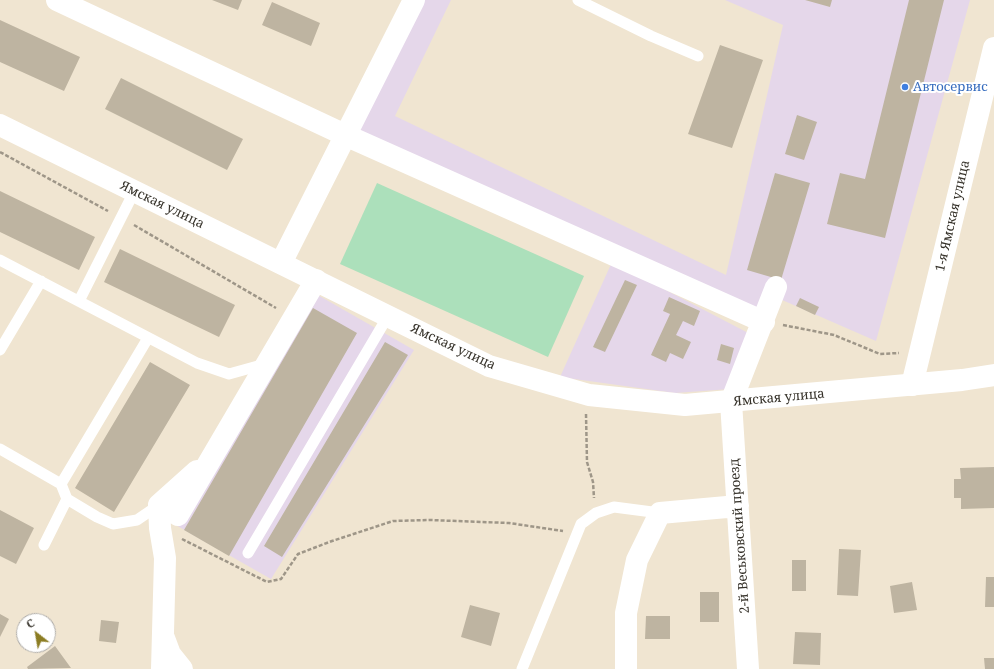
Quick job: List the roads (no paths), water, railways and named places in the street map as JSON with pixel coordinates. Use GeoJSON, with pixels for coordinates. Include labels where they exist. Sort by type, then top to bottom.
{"type":"FeatureCollection","features":[{"type":"Feature","properties":{"kind":"street"},"geometry":{"type":"LineString","coordinates":[[57,0],[345,135],[764,322]]}},
{"type":"Feature","properties":{"kind":"street"},"geometry":{"type":"LineString","coordinates":[[281,263],[412,1]]}},
{"type":"Feature","properties":{"kind":"street","name":"1-я Ямская улица"},"geometry":{"type":"LineString","coordinates":[[912,385],[994,48]]}},
{"type":"Feature","properties":{"kind":"street","name":"Ямская улица"},"geometry":{"type":"LineString","coordinates":[[0,125],[489,366],[589,395],[685,405],[912,385],[994,375]]}},
{"type":"Feature","properties":{"kind":"street"},"geometry":{"type":"LineString","coordinates":[[162,669],[166,558],[160,528],[168,510],[209,462],[316,280]]}},
{"type":"Feature","properties":{"kind":"street"},"geometry":{"type":"LineString","coordinates":[[731,402],[764,322],[776,287]]}},
{"type":"Feature","properties":{"kind":"street","name":"2-й Веськовский проезд"},"geometry":{"type":"LineString","coordinates":[[731,402],[748,669]]}},
{"type":"Feature","properties":{"kind":"street"},"geometry":{"type":"LineString","coordinates":[[626,669],[626,613],[637,560],[660,513],[738,506]]}},
{"type":"Feature","properties":{"kind":"street"},"geometry":{"type":"LineString","coordinates":[[164,638],[170,654],[182,669]]}},
{"type":"Feature","properties":{"kind":"lane"},"geometry":{"type":"LineString","coordinates":[[578,0],[651,36],[698,56]]}},
{"type":"Feature","properties":{"kind":"lane"},"geometry":{"type":"LineString","coordinates":[[79,301],[134,192]]}},
{"type":"Feature","properties":{"kind":"lane"},"geometry":{"type":"LineString","coordinates":[[0,260],[197,364],[229,374],[268,364]]}},
{"type":"Feature","properties":{"kind":"lane"},"geometry":{"type":"LineString","coordinates":[[0,350],[40,281]]}},
{"type":"Feature","properties":{"kind":"lane"},"geometry":{"type":"LineString","coordinates":[[248,553],[388,316]]}},
{"type":"Feature","properties":{"kind":"lane"},"geometry":{"type":"LineString","coordinates":[[61,484],[148,338]]}},
{"type":"Feature","properties":{"kind":"lane"},"geometry":{"type":"LineString","coordinates":[[0,449],[61,484],[67,499],[97,517],[113,524],[137,520],[168,510]]}},
{"type":"Feature","properties":{"kind":"lane"},"geometry":{"type":"LineString","coordinates":[[44,545],[67,499]]}},
{"type":"Feature","properties":{"kind":"lane"},"geometry":{"type":"LineString","coordinates":[[522,669],[581,524],[596,513],[614,507],[660,513]]}},
{"type":"Feature","properties":{"kind":"place","name":"Автосервис"},"geometry":{"type":"Point","coordinates":[905,87]}}]}
